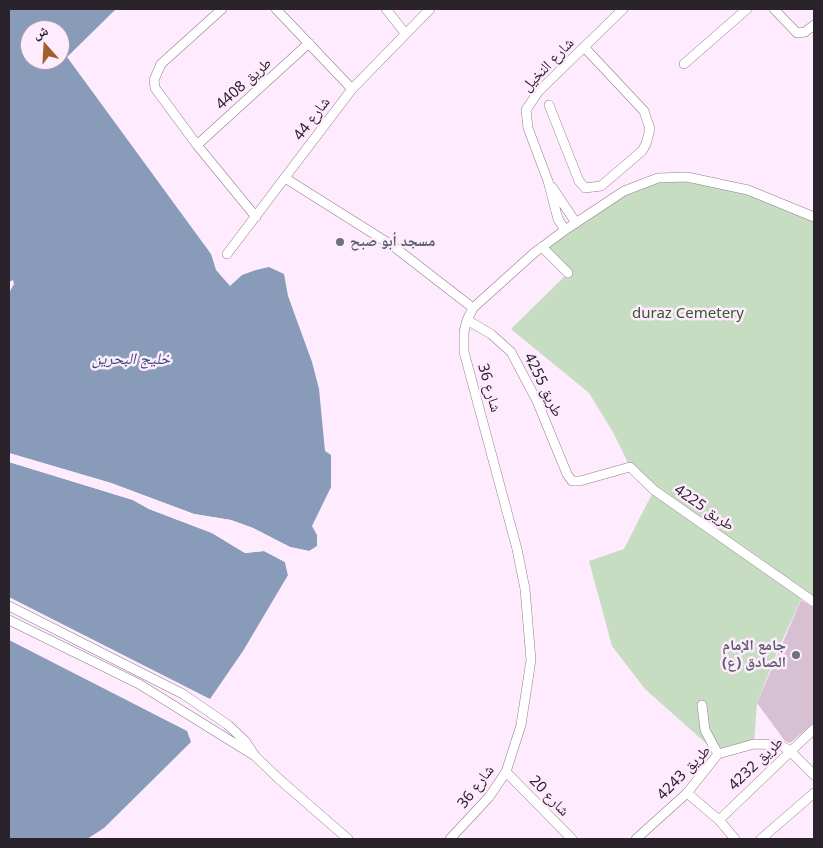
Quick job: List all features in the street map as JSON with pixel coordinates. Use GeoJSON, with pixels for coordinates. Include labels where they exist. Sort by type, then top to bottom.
{"type":"FeatureCollection","features":[{"type":"Feature","properties":{"kind":"street"},"geometry":{"type":"LineString","coordinates":[[222,9],[161,64],[154,80],[160,96],[197,145],[256,216]]}},
{"type":"Feature","properties":{"kind":"street"},"geometry":{"type":"LineString","coordinates":[[276,9],[352,89]]}},
{"type":"Feature","properties":{"kind":"street"},"geometry":{"type":"LineString","coordinates":[[386,9],[405,32]]}},
{"type":"Feature","properties":{"kind":"street","name":"شارع 44"},"geometry":{"type":"LineString","coordinates":[[227,254],[352,89],[405,32],[430,9]]}},
{"type":"Feature","properties":{"kind":"street","name":"شارع النخيل"},"geometry":{"type":"LineString","coordinates":[[565,230],[558,219],[548,181],[528,128],[526,110],[538,92],[623,9]]}},
{"type":"Feature","properties":{"kind":"street"},"geometry":{"type":"LineString","coordinates":[[684,64],[747,9]]}},
{"type":"Feature","properties":{"kind":"street"},"geometry":{"type":"LineString","coordinates":[[774,9],[797,33],[805,32],[814,25]]}},
{"type":"Feature","properties":{"kind":"street","name":"طريق 4408"},"geometry":{"type":"LineString","coordinates":[[197,145],[309,44]]}},
{"type":"Feature","properties":{"kind":"street"},"geometry":{"type":"LineString","coordinates":[[549,105],[579,181],[585,188],[601,186],[642,152],[650,129],[644,110],[584,47]]}},
{"type":"Feature","properties":{"kind":"street","name":"شارع 36"},"geometry":{"type":"LineString","coordinates":[[450,839],[489,796],[506,772],[521,725],[531,660],[529,625],[517,550],[464,352],[464,332],[473,308],[542,247],[565,230],[624,191],[658,178],[687,177],[748,190],[814,218]]}},
{"type":"Feature","properties":{"kind":"street"},"geometry":{"type":"LineString","coordinates":[[285,178],[392,246],[473,308]]}},
{"type":"Feature","properties":{"kind":"street","name":"شارع النخيل"},"geometry":{"type":"LineString","coordinates":[[548,181],[576,223]]}},
{"type":"Feature","properties":{"kind":"street"},"geometry":{"type":"LineString","coordinates":[[542,247],[568,273]]}},
{"type":"Feature","properties":{"kind":"street","name":"طريق 4255"},"geometry":{"type":"LineString","coordinates":[[467,320],[491,334],[511,352],[537,401],[567,474],[572,481]]}},
{"type":"Feature","properties":{"kind":"street","name":"طريق 4225"},"geometry":{"type":"LineString","coordinates":[[572,481],[580,481],[630,467],[654,490],[814,602]]}},
{"type":"Feature","properties":{"kind":"street"},"geometry":{"type":"LineString","coordinates":[[9,606],[166,684],[216,716],[239,735],[255,756]]}},
{"type":"Feature","properties":{"kind":"street"},"geometry":{"type":"LineString","coordinates":[[9,620],[139,684],[209,726],[255,756],[348,839]]}},
{"type":"Feature","properties":{"kind":"street"},"geometry":{"type":"LineString","coordinates":[[702,705],[704,730],[718,754]]}},
{"type":"Feature","properties":{"kind":"street","name":"طريق 4232"},"geometry":{"type":"LineString","coordinates":[[719,820],[789,750],[814,729]]}},
{"type":"Feature","properties":{"kind":"street","name":"طريق 4243"},"geometry":{"type":"LineString","coordinates":[[636,839],[687,793],[718,754],[754,744],[765,743],[780,745],[789,750]]}},
{"type":"Feature","properties":{"kind":"street"},"geometry":{"type":"LineString","coordinates":[[789,750],[814,775]]}},
{"type":"Feature","properties":{"kind":"street","name":"شارع 20"},"geometry":{"type":"LineString","coordinates":[[506,772],[572,839]]}},
{"type":"Feature","properties":{"kind":"street"},"geometry":{"type":"LineString","coordinates":[[687,793],[719,820],[735,839]]}},
{"type":"Feature","properties":{"kind":"street"},"geometry":{"type":"LineString","coordinates":[[761,839],[814,793]]}},
{"type":"Feature","properties":{"kind":"green space","name":"duraz Cemetery"},"geometry":{"type":"Polygon","coordinates":[[[658,178],[707,180],[809,215],[814,219],[814,602],[803,595],[777,652],[757,703],[754,744],[718,754],[645,689],[612,646],[589,561],[624,549],[654,490],[630,467],[614,434],[589,393],[511,329],[568,273],[542,247],[624,191],[658,178]]]}},
{"type":"Feature","properties":{"kind":"water","name":"خليج البحرين"},"geometry":{"type":"Polygon","coordinates":[[[9,9],[116,9],[70,54],[70,20],[20,20],[20,70],[70,70],[70,61],[211,254],[216,270],[230,286],[242,275],[269,267],[284,274],[288,296],[312,362],[319,389],[325,451],[331,455],[331,487],[312,526],[317,535],[317,546],[309,551],[290,547],[253,528],[231,520],[194,514],[111,483],[9,453],[9,293],[14,284],[13,280],[9,282],[9,9]]]}},
{"type":"Feature","properties":{"kind":"water"},"geometry":{"type":"Polygon","coordinates":[[[9,462],[133,500],[149,509],[212,533],[245,553],[264,551],[285,562],[288,575],[243,651],[210,699],[9,597],[9,462]]]}},
{"type":"Feature","properties":{"kind":"water"},"geometry":{"type":"Polygon","coordinates":[[[9,640],[187,731],[191,742],[104,828],[87,839],[9,839],[9,640]]]}},
{"type":"Feature","properties":{"kind":"pier"},"geometry":{"type":"Polygon","coordinates":[[[9,453],[111,483],[194,514],[231,520],[253,528],[290,547],[309,551],[307,553],[290,550],[252,530],[230,523],[193,517],[126,491],[9,456],[9,453]]]}},
{"type":"Feature","properties":{"kind":"pier"},"geometry":{"type":"Polygon","coordinates":[[[9,459],[134,497],[150,507],[213,531],[245,550],[264,548],[286,560],[290,572],[288,575],[285,562],[264,551],[245,553],[212,533],[149,509],[133,500],[9,462],[9,459]]]}},
{"type":"Feature","properties":{"kind":"building","name":"جامع الإمام الصادق (ع)"},"geometry":{"type":"Polygon","coordinates":[[[801,600],[814,608],[814,723],[790,743],[785,741],[757,703],[801,600]]]}},
{"type":"Feature","properties":{"kind":"place","name":"مسجد أبو صبح"},"geometry":{"type":"Point","coordinates":[340,242]}},
{"type":"Feature","properties":{"kind":"place","name":"جامع الإمام الصادق (ع)"},"geometry":{"type":"Point","coordinates":[796,655]}}]}
